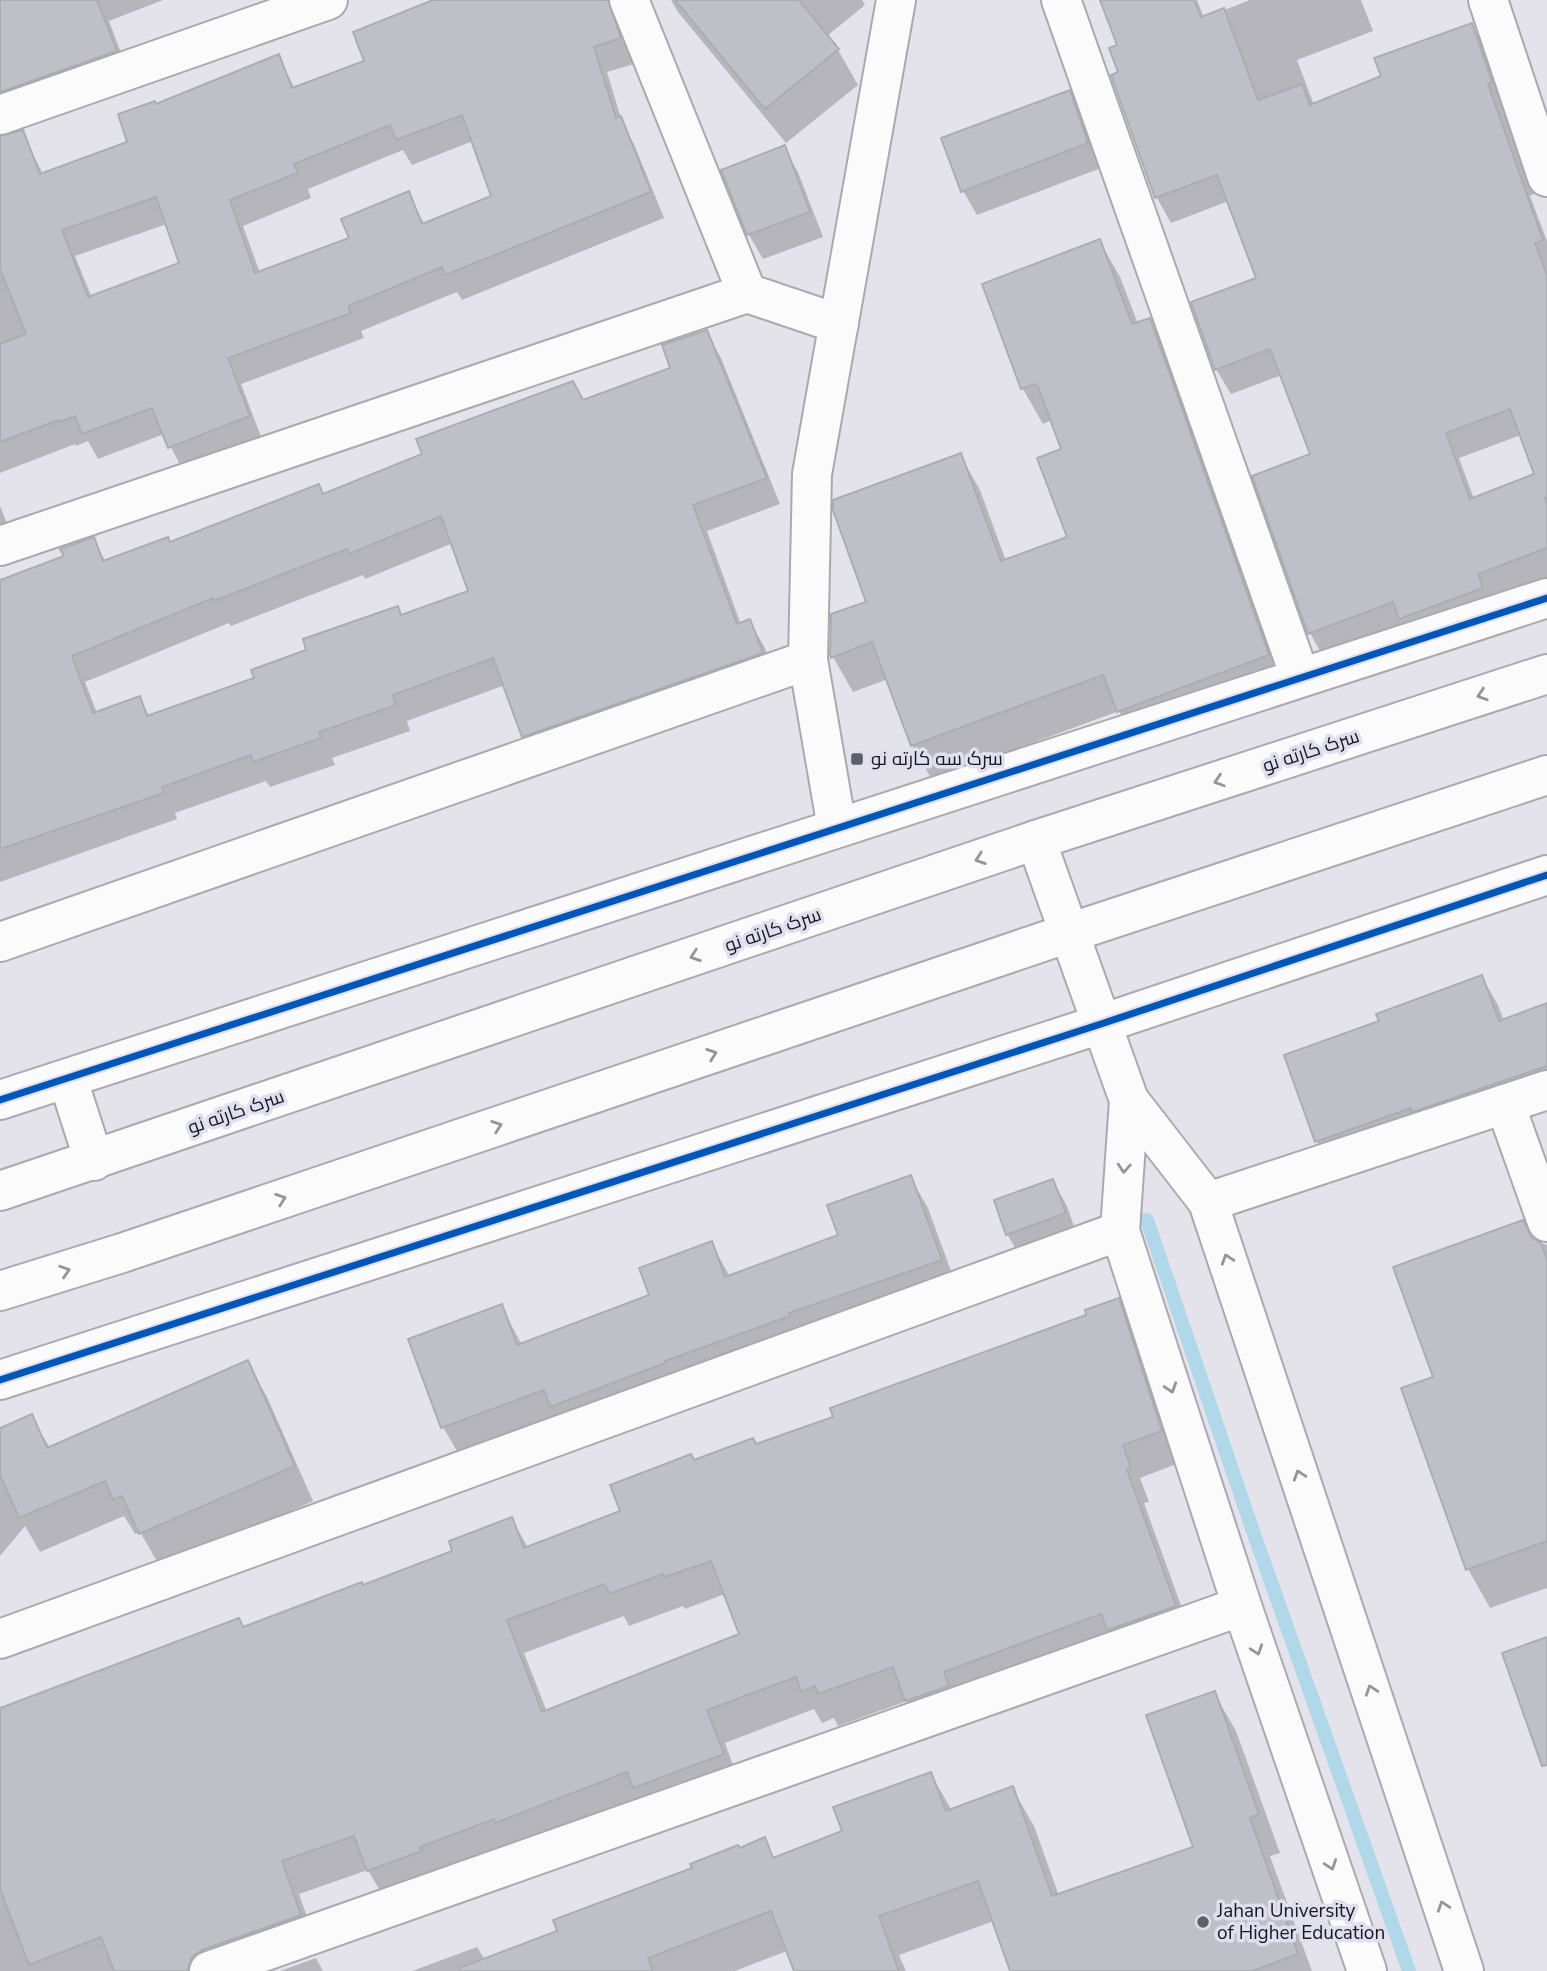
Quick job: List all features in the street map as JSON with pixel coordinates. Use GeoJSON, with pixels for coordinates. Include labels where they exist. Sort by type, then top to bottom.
{"type":"FeatureCollection","features":[{"type":"Feature","properties":{"kind":"main road"},"geometry":{"type":"LineString","coordinates":[[0,115],[328,0]]}},
{"type":"Feature","properties":{"kind":"main road"},"geometry":{"type":"LineString","coordinates":[[629,0],[747,293]]}},
{"type":"Feature","properties":{"kind":"main road"},"geometry":{"type":"LineString","coordinates":[[838,828],[808,660],[812,474],[896,0]]}},
{"type":"Feature","properties":{"kind":"main road"},"geometry":{"type":"LineString","coordinates":[[1060,0],[1300,677]]}},
{"type":"Feature","properties":{"kind":"main road"},"geometry":{"type":"LineString","coordinates":[[1488,0],[1547,177]]}},
{"type":"Feature","properties":{"kind":"main road"},"geometry":{"type":"LineString","coordinates":[[0,546],[747,293],[839,324]]}},
{"type":"Feature","properties":{"kind":"main road"},"geometry":{"type":"LineString","coordinates":[[0,1100],[1547,597]]}},
{"type":"Feature","properties":{"kind":"main road"},"geometry":{"type":"LineString","coordinates":[[0,942],[808,660]]}},
{"type":"Feature","properties":{"kind":"main road","name":"سرک کارته نو"},"geometry":{"type":"LineString","coordinates":[[0,1191],[1036,840],[1547,674]]}},
{"type":"Feature","properties":{"kind":"main road"},"geometry":{"type":"LineString","coordinates":[[0,1292],[1547,775]]}},
{"type":"Feature","properties":{"kind":"main road"},"geometry":{"type":"LineString","coordinates":[[1036,840],[1129,1100],[1208,1202],[1464,1971]]}},
{"type":"Feature","properties":{"kind":"main road"},"geometry":{"type":"LineString","coordinates":[[0,1380],[1101,1024],[1547,874]]}},
{"type":"Feature","properties":{"kind":"main road"},"geometry":{"type":"LineString","coordinates":[[68,1080],[94,1161]]}},
{"type":"Feature","properties":{"kind":"main road"},"geometry":{"type":"LineString","coordinates":[[1208,1202],[1547,1090]]}},
{"type":"Feature","properties":{"kind":"main road"},"geometry":{"type":"LineString","coordinates":[[1129,1100],[1120,1231],[1359,1969]]}},
{"type":"Feature","properties":{"kind":"main road"},"geometry":{"type":"LineString","coordinates":[[1505,1104],[1547,1222]]}},
{"type":"Feature","properties":{"kind":"main road"},"geometry":{"type":"LineString","coordinates":[[0,1639],[1120,1231]]}},
{"type":"Feature","properties":{"kind":"main road"},"geometry":{"type":"LineString","coordinates":[[209,1971],[1242,1606]]}},
{"type":"Feature","properties":{"kind":"building"},"geometry":{"type":"Polygon","coordinates":[[[0,0],[97,0],[117,51],[0,92],[0,0]]]}},
{"type":"Feature","properties":{"kind":"building"},"geometry":{"type":"Polygon","coordinates":[[[433,0],[608,0],[621,38],[594,47],[616,118],[621,116],[651,192],[445,275],[442,267],[348,306],[351,313],[228,358],[250,416],[168,448],[152,408],[82,434],[75,416],[0,442],[0,344],[26,334],[0,269],[0,136],[23,130],[40,174],[127,142],[118,114],[155,101],[156,104],[279,54],[292,88],[364,61],[353,32],[433,0]],[[462,115],[396,140],[390,125],[294,164],[298,173],[230,200],[255,273],[349,238],[341,219],[409,191],[422,224],[491,196],[462,115]],[[156,197],[62,230],[88,297],[179,263],[156,197]]]}},
{"type":"Feature","properties":{"kind":"building"},"geometry":{"type":"Polygon","coordinates":[[[675,0],[799,0],[839,49],[765,109],[675,0]]]}},
{"type":"Feature","properties":{"kind":"building"},"geometry":{"type":"Polygon","coordinates":[[[1100,0],[1194,0],[1201,17],[1224,8],[1258,100],[1302,84],[1310,105],[1381,76],[1374,58],[1472,23],[1492,82],[1488,84],[1543,240],[1535,243],[1547,275],[1547,548],[1478,574],[1483,588],[1399,619],[1393,602],[1308,634],[1252,476],[1310,454],[1270,349],[1215,370],[1191,302],[1256,278],[1217,175],[1155,198],[1111,75],[1118,72],[1109,48],[1117,45],[1100,0]],[[1510,409],[1446,433],[1470,499],[1534,474],[1510,409]]]}},
{"type":"Feature","properties":{"kind":"building"},"geometry":{"type":"Polygon","coordinates":[[[1070,90],[1088,143],[961,192],[941,138],[1070,90]]]}},
{"type":"Feature","properties":{"kind":"building"},"geometry":{"type":"Polygon","coordinates":[[[785,145],[810,212],[747,235],[721,170],[785,145]]]}},
{"type":"Feature","properties":{"kind":"building"},"geometry":{"type":"Polygon","coordinates":[[[1100,239],[1132,324],[1150,318],[1269,655],[1117,712],[1103,675],[911,746],[872,642],[831,658],[830,655],[831,614],[866,602],[833,510],[833,500],[961,453],[1001,561],[1067,537],[1037,458],[1061,449],[1037,384],[1021,389],[982,284],[1100,239]]]}},
{"type":"Feature","properties":{"kind":"building"},"geometry":{"type":"Polygon","coordinates":[[[707,330],[767,478],[693,505],[737,624],[750,619],[763,653],[522,737],[493,658],[393,695],[396,705],[319,732],[321,738],[253,762],[251,755],[162,787],[164,793],[0,849],[0,580],[64,556],[60,549],[94,537],[103,561],[168,537],[170,542],[319,484],[323,494],[422,454],[416,439],[573,381],[583,400],[670,368],[662,345],[707,330]],[[441,516],[349,554],[347,549],[214,601],[213,598],[72,656],[93,713],[140,696],[147,716],[254,678],[251,670],[306,650],[303,639],[398,606],[401,615],[468,591],[441,516]]]}},
{"type":"Feature","properties":{"kind":"building"},"geometry":{"type":"Polygon","coordinates":[[[1482,975],[1499,1021],[1547,1003],[1547,1066],[1412,1112],[1411,1108],[1315,1142],[1284,1055],[1379,1021],[1376,1014],[1482,975]]]}},
{"type":"Feature","properties":{"kind":"building"},"geometry":{"type":"Polygon","coordinates":[[[911,1175],[942,1260],[789,1313],[790,1316],[665,1361],[550,1407],[544,1390],[441,1428],[408,1339],[502,1304],[517,1345],[649,1295],[639,1268],[712,1241],[725,1277],[838,1235],[827,1205],[911,1175]]]}},
{"type":"Feature","properties":{"kind":"building"},"geometry":{"type":"Polygon","coordinates":[[[1053,1179],[1066,1213],[1006,1235],[994,1200],[1053,1179]]]}},
{"type":"Feature","properties":{"kind":"building"},"geometry":{"type":"Polygon","coordinates":[[[1523,1220],[1532,1238],[1541,1243],[1547,1260],[1547,1541],[1466,1570],[1401,1388],[1433,1377],[1393,1267],[1523,1220]]]}},
{"type":"Feature","properties":{"kind":"building"},"geometry":{"type":"Polygon","coordinates":[[[1119,1298],[1162,1431],[1123,1445],[1131,1469],[1127,1470],[1176,1606],[1107,1630],[1101,1614],[944,1672],[949,1686],[905,1701],[893,1667],[818,1694],[815,1686],[801,1692],[796,1677],[707,1710],[724,1754],[633,1788],[627,1772],[495,1823],[494,1819],[420,1847],[422,1851],[367,1871],[354,1836],[282,1861],[301,1915],[202,1950],[192,1957],[187,1971],[114,1971],[101,1937],[29,1965],[0,1889],[0,1708],[239,1618],[243,1627],[362,1582],[363,1585],[452,1551],[449,1541],[512,1517],[524,1548],[620,1511],[610,1485],[691,1454],[694,1460],[753,1438],[756,1444],[833,1417],[830,1408],[1086,1315],[1085,1310],[1119,1298]],[[711,1561],[665,1577],[663,1574],[609,1594],[605,1584],[507,1620],[542,1712],[739,1634],[711,1561]]]}},
{"type":"Feature","properties":{"kind":"building"},"geometry":{"type":"Polygon","coordinates":[[[248,1360],[295,1466],[139,1534],[122,1496],[113,1500],[105,1481],[19,1518],[0,1475],[0,1428],[32,1414],[47,1448],[248,1360]]]}},
{"type":"Feature","properties":{"kind":"building"},"geometry":{"type":"Polygon","coordinates":[[[1547,1637],[1547,1765],[1542,1766],[1502,1653],[1547,1637]]]}},
{"type":"Feature","properties":{"kind":"building"},"geometry":{"type":"Polygon","coordinates":[[[1215,1691],[1259,1814],[1250,1818],[1298,1954],[1252,1971],[1010,1971],[978,1881],[879,1916],[899,1971],[794,1971],[771,1911],[648,1958],[653,1971],[460,1971],[459,1968],[557,1931],[553,1920],[692,1868],[690,1864],[738,1845],[740,1848],[765,1837],[773,1858],[842,1831],[833,1807],[931,1772],[946,1811],[1013,1786],[1052,1896],[1193,1847],[1146,1715],[1215,1691]]]}},
{"type":"Feature","properties":{"kind":"waterway"},"geometry":{"type":"LineString","coordinates":[[1147,1220],[1255,1537],[1409,1971]]}},
{"type":"Feature","properties":{"kind":"cycle path"},"geometry":{"type":"LineString","coordinates":[[0,1100],[1547,598]]}},
{"type":"Feature","properties":{"kind":"cycle path"},"geometry":{"type":"LineString","coordinates":[[0,1380],[1101,1024],[1547,875]]}},
{"type":"Feature","properties":{"kind":"place","name":"سرک سه کارته نو"},"geometry":{"type":"Point","coordinates":[857,759]}},
{"type":"Feature","properties":{"kind":"place","name":"Jahan University of Higher Education"},"geometry":{"type":"Point","coordinates":[1203,1922]}}]}
